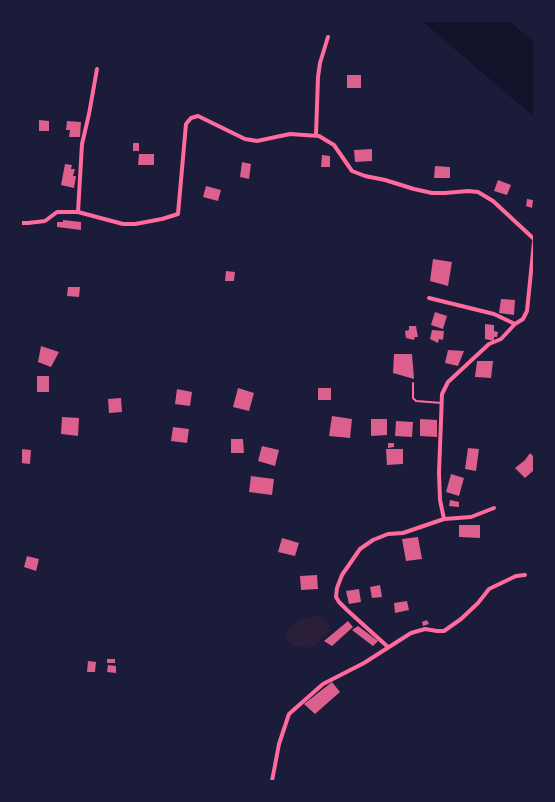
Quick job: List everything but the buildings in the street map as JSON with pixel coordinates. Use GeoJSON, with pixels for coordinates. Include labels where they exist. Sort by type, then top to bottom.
{"type":"FeatureCollection","features":[{"type":"Feature","properties":{"kind":"street"},"geometry":{"type":"LineString","coordinates":[[316,136],[318,77],[328,37]]}},
{"type":"Feature","properties":{"kind":"street"},"geometry":{"type":"LineString","coordinates":[[78,212],[82,144],[97,70]]}},
{"type":"Feature","properties":{"kind":"street"},"geometry":{"type":"LineString","coordinates":[[21,222],[28,223],[45,220],[57,212],[78,212],[123,224],[135,224],[178,214],[186,124],[191,118],[198,116],[245,139],[257,142],[290,134],[319,136],[334,145],[352,171],[365,176],[432,192],[478,192],[493,201],[534,241],[527,311],[523,319],[515,324],[501,339],[489,344],[448,382],[442,394],[439,473],[440,500],[444,519]]}},
{"type":"Feature","properties":{"kind":"street"},"geometry":{"type":"LineString","coordinates":[[428,298],[494,314],[515,324]]}},
{"type":"Feature","properties":{"kind":"street"},"geometry":{"type":"LineString","coordinates":[[388,647],[339,602],[336,597],[342,575],[360,549],[373,540],[388,534],[403,533],[444,519],[471,517],[494,508]]}},
{"type":"Feature","properties":{"kind":"street"},"geometry":{"type":"LineString","coordinates":[[272,781],[278,744],[289,714],[323,684],[364,663],[411,633],[425,629],[444,630],[461,619],[478,603],[489,589],[516,576],[525,574]]}},
{"type":"Feature","properties":{"kind":"lane"},"geometry":{"type":"LineString","coordinates":[[413,383],[413,398],[416,401],[442,403]]}},
{"type":"Feature","properties":{"kind":"shaded area"},"geometry":{"type":"Polygon","coordinates":[[[422,21],[509,21],[534,42],[534,117],[422,21]]]}},
{"type":"Feature","properties":{"kind":"shaded area"},"geometry":{"type":"Polygon","coordinates":[[[315,616],[326,618],[331,630],[314,646],[304,648],[292,645],[285,637],[291,626],[300,620],[315,616]]]}}]}
